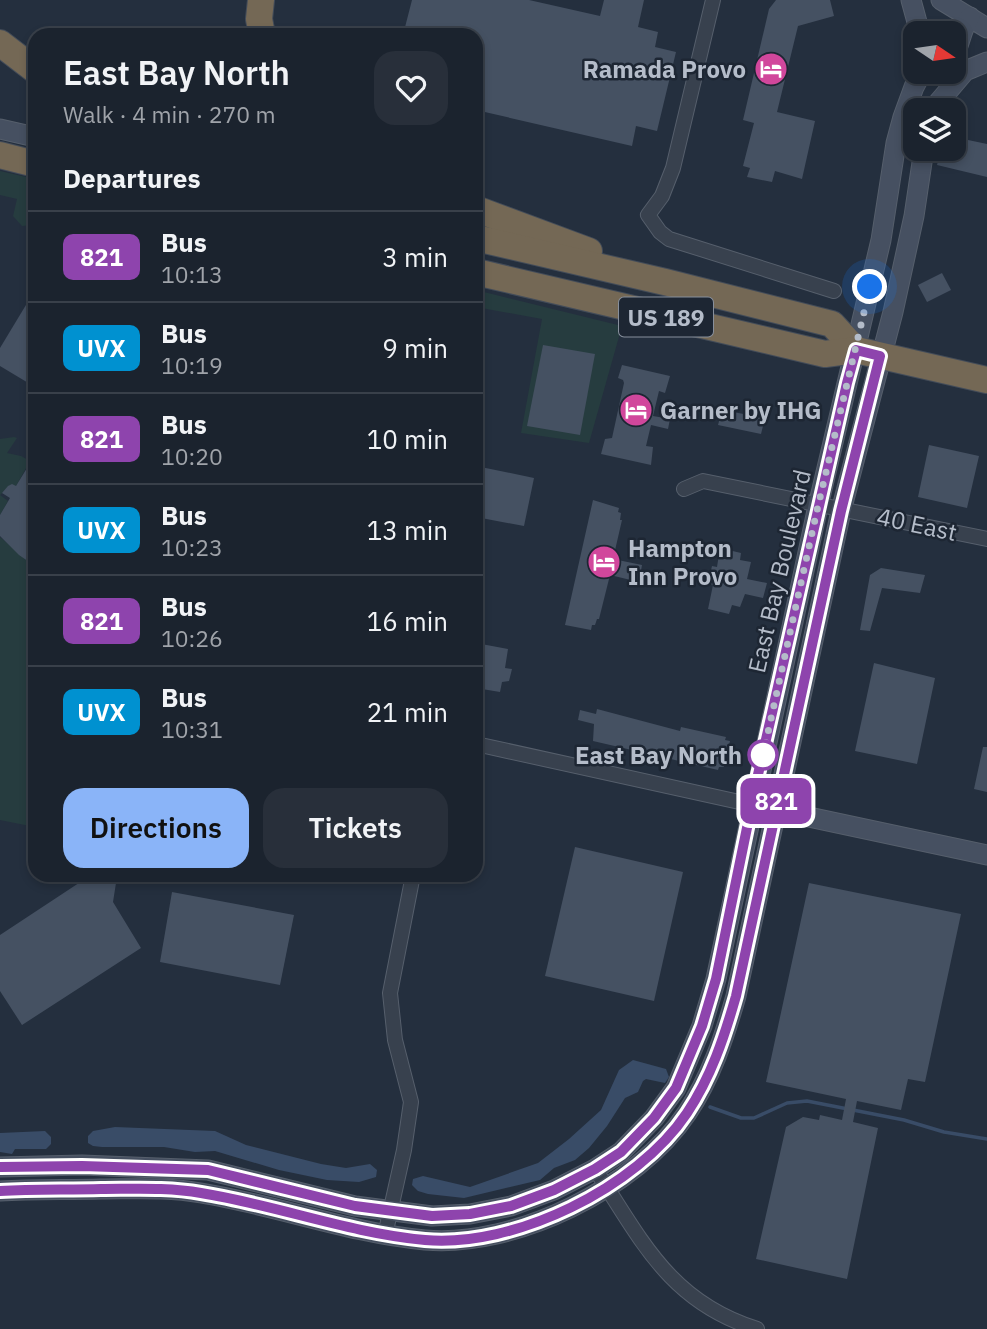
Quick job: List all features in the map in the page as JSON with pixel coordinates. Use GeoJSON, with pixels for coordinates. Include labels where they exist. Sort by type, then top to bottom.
{"type":"FeatureCollection","features":[{"type":"Feature","properties":{"kind":"highway"},"geometry":{"type":"LineString","coordinates":[[261,0],[261,28]]}},
{"type":"Feature","properties":{"kind":"highway"},"geometry":{"type":"LineString","coordinates":[[0,43],[28,65]]}},
{"type":"Feature","properties":{"kind":"highway"},"geometry":{"type":"LineString","coordinates":[[0,155],[28,162]]}},
{"type":"Feature","properties":{"kind":"highway"},"geometry":{"type":"LineString","coordinates":[[483,211],[566,241],[666,282]]}},
{"type":"Feature","properties":{"kind":"highway","name":"US 189"},"geometry":{"type":"LineString","coordinates":[[483,239],[832,324],[868,353]]}},
{"type":"Feature","properties":{"kind":"highway","name":"US 189"},"geometry":{"type":"LineString","coordinates":[[483,274],[825,354],[868,353],[987,380]]}},
{"type":"Feature","properties":{"kind":"street"},"geometry":{"type":"LineString","coordinates":[[713,0],[673,168],[662,196],[648,215],[660,233],[669,239],[834,291]]}},
{"type":"Feature","properties":{"kind":"street"},"geometry":{"type":"LineString","coordinates":[[911,0],[917,21]]}},
{"type":"Feature","properties":{"kind":"street"},"geometry":{"type":"LineString","coordinates":[[941,0],[968,26]]}},
{"type":"Feature","properties":{"kind":"street"},"geometry":{"type":"LineString","coordinates":[[942,98],[965,71],[987,62]]}},
{"type":"Feature","properties":{"kind":"street"},"geometry":{"type":"LineString","coordinates":[[868,353],[881,240],[897,143],[916,84]]}},
{"type":"Feature","properties":{"kind":"street"},"geometry":{"type":"LineString","coordinates":[[0,129],[28,135]]}},
{"type":"Feature","properties":{"kind":"street"},"geometry":{"type":"LineString","coordinates":[[868,353],[893,315],[912,225],[921,161]]}},
{"type":"Feature","properties":{"kind":"street","name":"East Bay Boulevard"},"geometry":{"type":"LineString","coordinates":[[595,1169],[621,1152],[654,1118],[676,1088],[702,1026],[716,979],[818,506],[868,353]]}},
{"type":"Feature","properties":{"kind":"street","name":"East Bay Boulevard"},"geometry":{"type":"LineString","coordinates":[[607,1187],[637,1166],[686,1114],[721,1047],[755,908],[774,810],[841,511],[868,353]]}},
{"type":"Feature","properties":{"kind":"street","name":"40 East"},"geometry":{"type":"LineString","coordinates":[[684,489],[703,481],[841,511],[885,517],[987,538]]}},
{"type":"Feature","properties":{"kind":"street"},"geometry":{"type":"LineString","coordinates":[[483,746],[987,855]]}},
{"type":"Feature","properties":{"kind":"street"},"geometry":{"type":"LineString","coordinates":[[385,1235],[404,1150],[411,1102],[395,1040],[390,993],[412,882]]}},
{"type":"Feature","properties":{"kind":"street"},"geometry":{"type":"LineString","coordinates":[[0,1167],[82,1166],[208,1170],[355,1206],[432,1216],[470,1214],[511,1206],[554,1190],[595,1169],[655,1261],[669,1277],[710,1310],[757,1329]]}},
{"type":"Feature","properties":{"kind":"street"},"geometry":{"type":"LineString","coordinates":[[0,1191],[163,1188],[201,1193],[385,1235],[439,1240],[496,1234],[551,1217],[607,1187]]}},
{"type":"Feature","properties":{"kind":"green space"},"geometry":{"type":"Polygon","coordinates":[[[0,171],[28,177],[28,225],[22,226],[13,216],[17,199],[0,195],[0,171]]]}},
{"type":"Feature","properties":{"kind":"green space"},"geometry":{"type":"Polygon","coordinates":[[[483,292],[622,326],[589,443],[521,433],[542,319],[483,308],[483,292]]]}},
{"type":"Feature","properties":{"kind":"green space"},"geometry":{"type":"Polygon","coordinates":[[[14,437],[17,438],[7,453],[21,456],[28,460],[28,465],[15,488],[10,485],[0,495],[0,439],[14,437]]]}},
{"type":"Feature","properties":{"kind":"green space"},"geometry":{"type":"Polygon","coordinates":[[[0,495],[8,501],[0,515],[0,495]]]}},
{"type":"Feature","properties":{"kind":"green space"},"geometry":{"type":"Polygon","coordinates":[[[0,537],[28,560],[28,826],[0,820],[0,537]]]}},
{"type":"Feature","properties":{"kind":"water"},"geometry":{"type":"Polygon","coordinates":[[[633,1060],[666,1069],[669,1077],[665,1083],[646,1079],[643,1081],[638,1092],[625,1098],[589,1148],[575,1160],[554,1168],[540,1180],[464,1198],[428,1194],[418,1191],[412,1185],[413,1179],[423,1176],[470,1187],[538,1163],[601,1110],[619,1070],[633,1060]]]}},
{"type":"Feature","properties":{"kind":"water"},"geometry":{"type":"Polygon","coordinates":[[[115,1127],[215,1131],[246,1145],[321,1164],[346,1168],[370,1164],[377,1170],[376,1177],[359,1182],[327,1180],[279,1170],[215,1151],[195,1152],[164,1147],[102,1147],[88,1143],[88,1136],[93,1131],[115,1127]]]}},
{"type":"Feature","properties":{"kind":"water"},"geometry":{"type":"Polygon","coordinates":[[[45,1131],[51,1137],[51,1144],[46,1149],[15,1149],[12,1154],[0,1152],[0,1133],[45,1131]]]}},
{"type":"Feature","properties":{"kind":"building"},"geometry":{"type":"Polygon","coordinates":[[[412,0],[529,0],[600,16],[604,0],[644,0],[638,27],[658,32],[655,47],[676,52],[657,131],[636,126],[632,146],[483,112],[483,28],[405,28],[412,0]]]}},
{"type":"Feature","properties":{"kind":"building","name":"Ramada Provo"},"geometry":{"type":"Polygon","coordinates":[[[776,0],[830,0],[834,16],[798,26],[777,112],[815,121],[802,179],[775,171],[772,182],[747,177],[750,168],[743,166],[754,123],[743,120],[769,9],[776,0]]]}},
{"type":"Feature","properties":{"kind":"building"},"geometry":{"type":"Polygon","coordinates":[[[966,140],[987,144],[987,177],[937,165],[938,161],[966,161],[966,140]]]}},
{"type":"Feature","properties":{"kind":"building"},"geometry":{"type":"Polygon","coordinates":[[[942,273],[951,290],[927,302],[918,285],[942,273]]]}},
{"type":"Feature","properties":{"kind":"building"},"geometry":{"type":"Polygon","coordinates":[[[28,302],[28,383],[0,366],[0,348],[28,302]]]}},
{"type":"Feature","properties":{"kind":"building"},"geometry":{"type":"Polygon","coordinates":[[[543,345],[595,354],[580,435],[527,426],[543,345]]]}},
{"type":"Feature","properties":{"kind":"building","name":"Garner by IHG"},"geometry":{"type":"Polygon","coordinates":[[[622,365],[670,376],[665,393],[659,391],[653,416],[670,419],[668,429],[651,425],[646,446],[653,447],[651,465],[601,454],[605,439],[612,438],[624,383],[618,378],[622,365]]]}},
{"type":"Feature","properties":{"kind":"building"},"geometry":{"type":"Polygon","coordinates":[[[722,410],[765,418],[761,434],[718,425],[722,410]]]}},
{"type":"Feature","properties":{"kind":"building"},"geometry":{"type":"Polygon","coordinates":[[[929,445],[979,456],[967,508],[918,497],[929,445]]]}},
{"type":"Feature","properties":{"kind":"building"},"geometry":{"type":"Polygon","coordinates":[[[28,466],[28,561],[0,536],[0,515],[10,498],[2,493],[12,484],[16,486],[28,466]]]}},
{"type":"Feature","properties":{"kind":"building"},"geometry":{"type":"Polygon","coordinates":[[[483,467],[534,478],[524,526],[483,518],[483,467]]]}},
{"type":"Feature","properties":{"kind":"building","name":"Hampton Inn Provo"},"geometry":{"type":"Polygon","coordinates":[[[593,500],[619,508],[618,512],[621,513],[622,520],[613,559],[642,565],[639,582],[610,575],[599,619],[592,625],[591,630],[565,625],[593,500]]]}},
{"type":"Feature","properties":{"kind":"building"},"geometry":{"type":"Polygon","coordinates":[[[720,548],[741,553],[740,560],[751,562],[747,579],[767,583],[763,598],[745,594],[740,607],[732,605],[729,614],[708,609],[713,585],[708,583],[712,566],[717,567],[720,548]]]}},
{"type":"Feature","properties":{"kind":"building"},"geometry":{"type":"Polygon","coordinates":[[[881,568],[925,575],[920,593],[882,588],[870,631],[860,630],[870,575],[881,568]]]}},
{"type":"Feature","properties":{"kind":"building"},"geometry":{"type":"Polygon","coordinates":[[[483,644],[508,649],[505,668],[512,669],[509,681],[502,682],[500,692],[483,689],[483,644]]]}},
{"type":"Feature","properties":{"kind":"building"},"geometry":{"type":"Polygon","coordinates":[[[874,663],[935,678],[917,764],[855,751],[874,663]]]}},
{"type":"Feature","properties":{"kind":"building"},"geometry":{"type":"Polygon","coordinates":[[[597,709],[680,731],[681,727],[726,737],[725,740],[730,741],[724,767],[719,767],[718,770],[593,741],[594,724],[578,720],[580,710],[596,714],[597,709]]]}},
{"type":"Feature","properties":{"kind":"building"},"geometry":{"type":"Polygon","coordinates":[[[983,747],[987,747],[987,792],[974,789],[983,747]]]}},
{"type":"Feature","properties":{"kind":"building"},"geometry":{"type":"Polygon","coordinates":[[[575,847],[683,872],[654,1001],[545,976],[575,847]]]}},
{"type":"Feature","properties":{"kind":"building"},"geometry":{"type":"Polygon","coordinates":[[[80,882],[113,882],[116,883],[113,902],[141,948],[22,1025],[0,991],[0,935],[80,882]]]}},
{"type":"Feature","properties":{"kind":"building"},"geometry":{"type":"Polygon","coordinates":[[[809,883],[961,914],[925,1082],[908,1079],[901,1110],[857,1101],[853,1122],[878,1128],[847,1279],[756,1259],[786,1127],[803,1117],[819,1120],[820,1115],[842,1120],[846,1099],[766,1082],[809,883]]]}},
{"type":"Feature","properties":{"kind":"building"},"geometry":{"type":"Polygon","coordinates":[[[172,892],[294,915],[280,985],[160,962],[172,892]]]}},
{"type":"Feature","properties":{"kind":"waterway"},"geometry":{"type":"LineString","coordinates":[[710,1107],[741,1118],[754,1118],[787,1103],[807,1101],[987,1139]]}},
{"type":"Feature","properties":{"kind":"bus line","name":"821"},"geometry":{"type":"LineString","coordinates":[[0,1167],[82,1166],[208,1170],[355,1206],[432,1216],[470,1214],[511,1206],[554,1190],[621,1152],[654,1118],[676,1088],[702,1026],[716,979],[757,779],[847,383],[856,350],[880,356],[841,511],[774,810],[736,996],[721,1047],[686,1114],[637,1166],[607,1187],[551,1217],[528,1226],[467,1239],[426,1240],[385,1235],[201,1193],[163,1188],[0,1191]]}},
{"type":"Feature","properties":{"kind":"place","name":"Ramada Provo"},"geometry":{"type":"Point","coordinates":[771,69]}},
{"type":"Feature","properties":{"kind":"place","name":"Garner by IHG"},"geometry":{"type":"Point","coordinates":[636,410]}},
{"type":"Feature","properties":{"kind":"place","name":"Hampton Inn Provo"},"geometry":{"type":"Point","coordinates":[604,562]}},
{"type":"Feature","properties":{"kind":"place","name":"East Bay North"},"geometry":{"type":"Point","coordinates":[763,755]}},
{"type":"Feature","properties":{"kind":"route"},"geometry":{"type":"LineString","coordinates":[[763,755],[870,287]]}}]}
